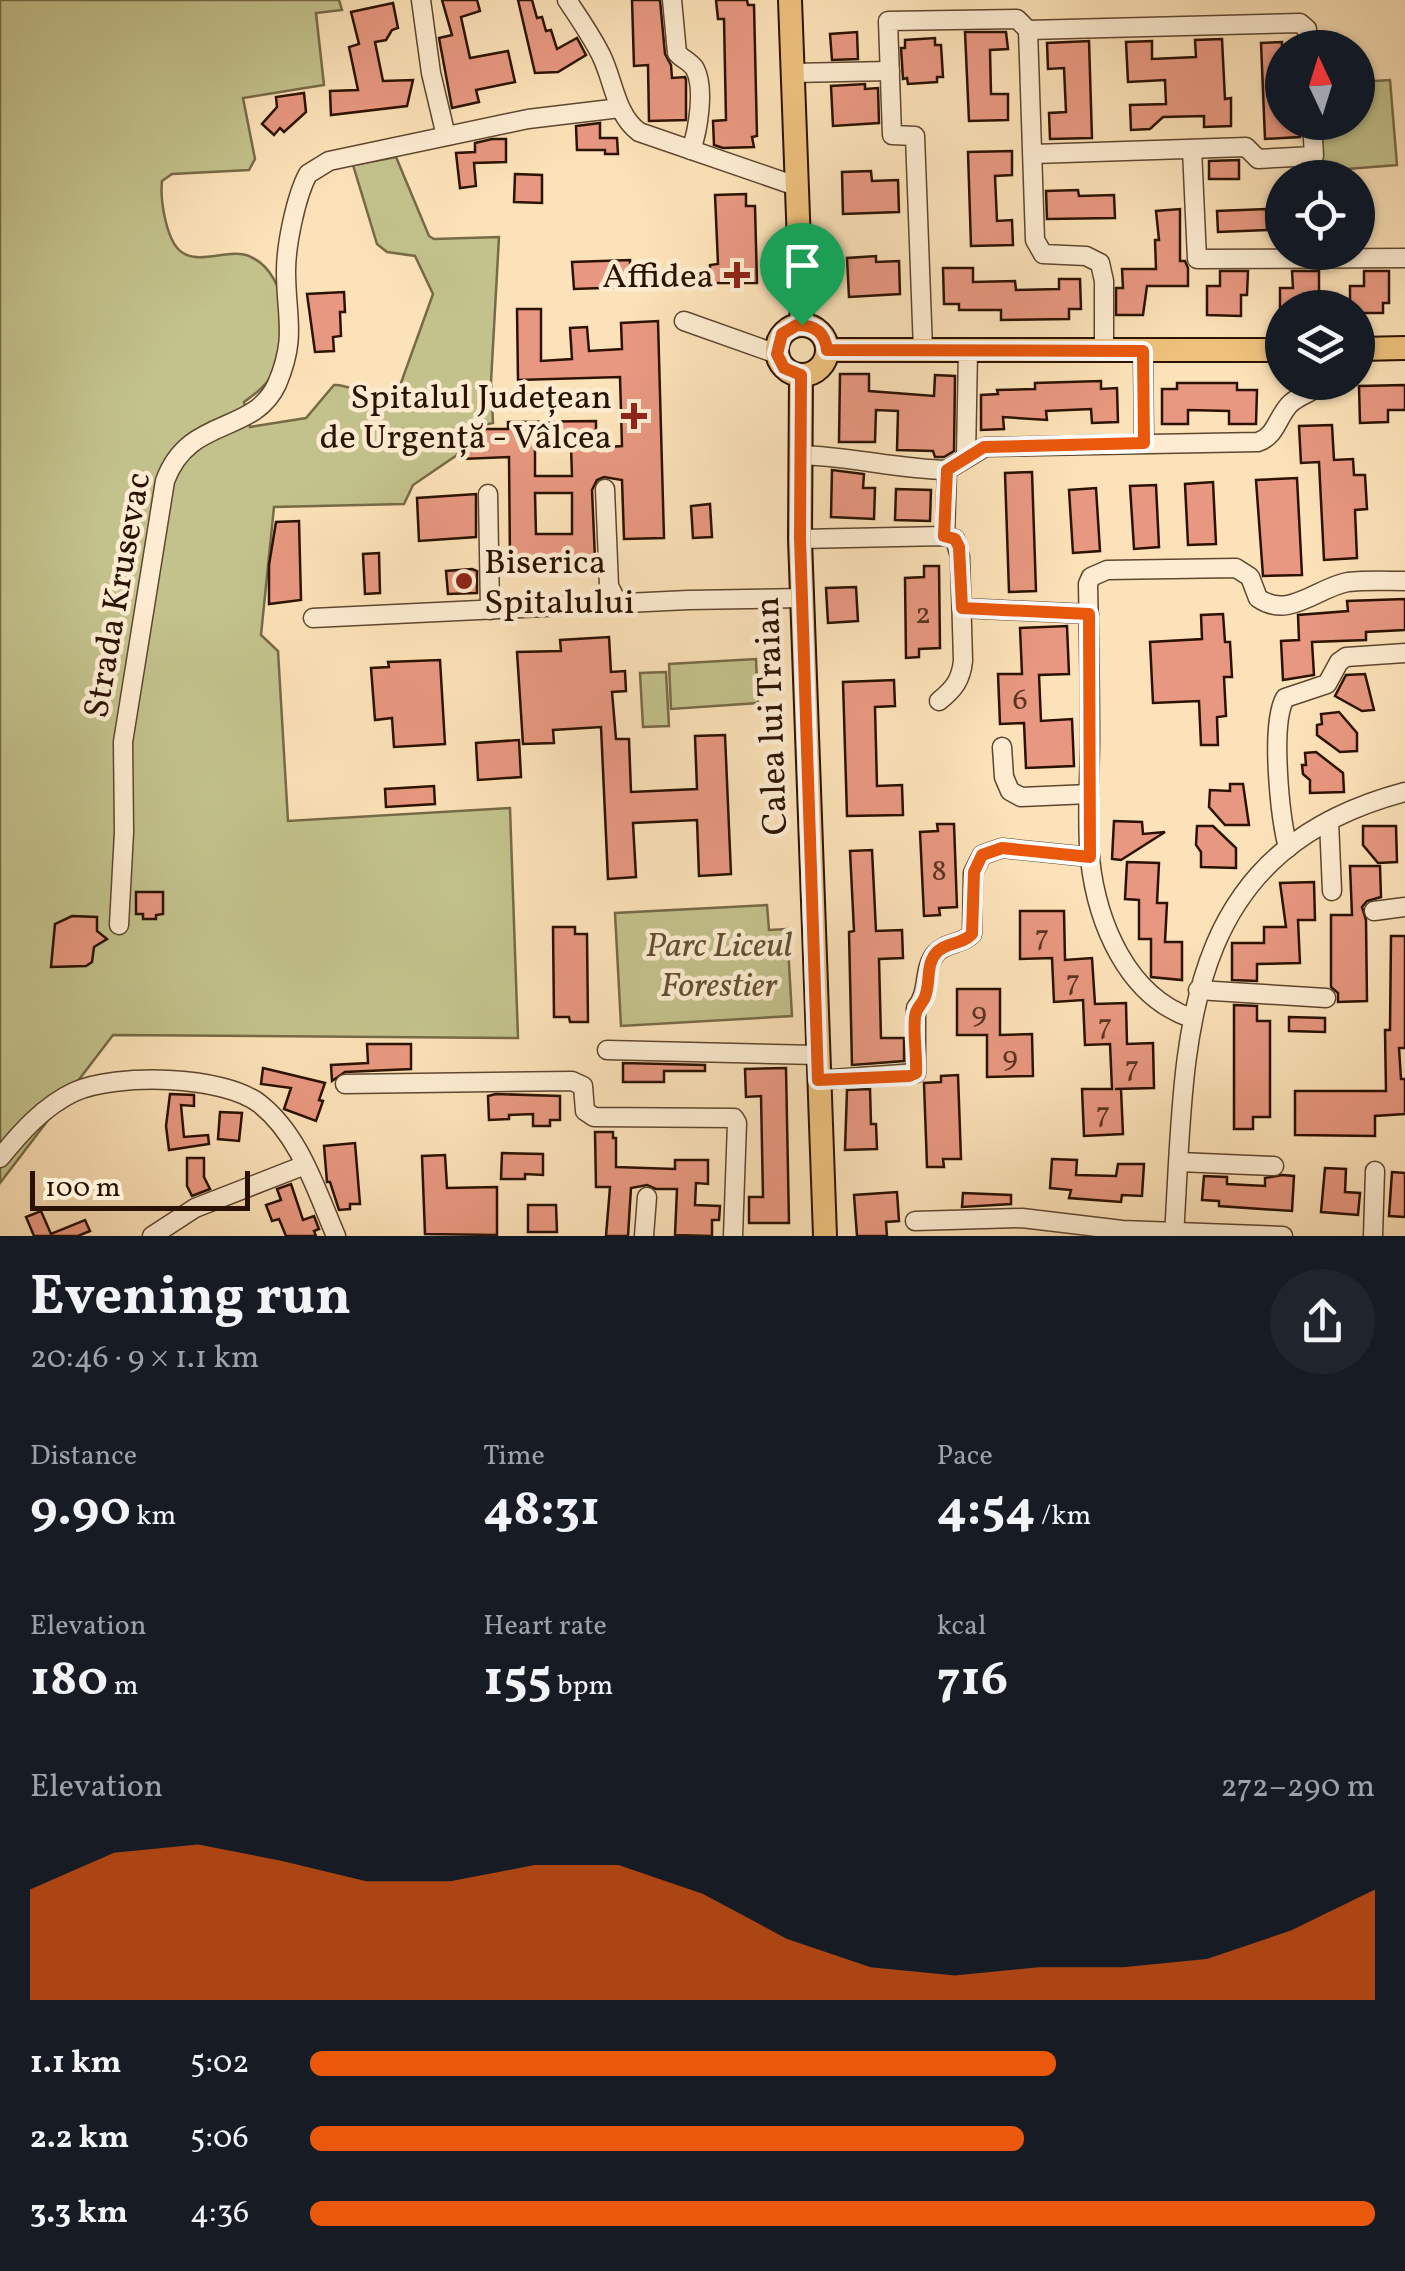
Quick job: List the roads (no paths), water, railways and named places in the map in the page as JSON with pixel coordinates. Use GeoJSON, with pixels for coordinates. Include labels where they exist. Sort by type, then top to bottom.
{"type":"FeatureCollection","features":[{"type":"Feature","properties":{"kind":"main road"},"geometry":{"type":"LineString","coordinates":[[790,0],[802,325]]}},
{"type":"Feature","properties":{"kind":"main road"},"geometry":{"type":"LineString","coordinates":[[802,325],[820,333],[827,350],[823,365],[801,375],[784,368],[777,354],[782,334],[802,325]]}},
{"type":"Feature","properties":{"kind":"main road"},"geometry":{"type":"LineString","coordinates":[[1375,349],[1405,348]]}},
{"type":"Feature","properties":{"kind":"main road"},"geometry":{"type":"LineString","coordinates":[[827,350],[1265,350]]}},
{"type":"Feature","properties":{"kind":"main road","name":"Calea lui Traian"},"geometry":{"type":"LineString","coordinates":[[801,375],[800,538],[824,1236]]}},
{"type":"Feature","properties":{"kind":"street"},"geometry":{"type":"LineString","coordinates":[[421,0],[446,136],[528,118],[620,108]]}},
{"type":"Feature","properties":{"kind":"street"},"geometry":{"type":"LineString","coordinates":[[567,0],[600,53],[624,118],[640,132],[796,186]]}},
{"type":"Feature","properties":{"kind":"street"},"geometry":{"type":"LineString","coordinates":[[672,0],[676,53],[691,64],[697,76],[698,129],[690,150]]}},
{"type":"Feature","properties":{"kind":"street"},"geometry":{"type":"LineString","coordinates":[[922,350],[915,136],[892,135],[888,22],[1016,19],[1028,30],[1300,23],[1307,30]]}},
{"type":"Feature","properties":{"kind":"street"},"geometry":{"type":"LineString","coordinates":[[1028,30],[1035,240],[1038,249],[1052,256],[1086,256],[1100,263],[1104,281],[1104,351]]}},
{"type":"Feature","properties":{"kind":"street"},"geometry":{"type":"LineString","coordinates":[[792,73],[890,70]]}},
{"type":"Feature","properties":{"kind":"street","name":"Strada Krusevac"},"geometry":{"type":"LineString","coordinates":[[118,924],[124,832],[123,742],[165,481],[171,465],[194,439],[242,418],[264,403],[274,390],[290,344],[286,259],[308,174],[320,163],[446,136]]}},
{"type":"Feature","properties":{"kind":"street"},"geometry":{"type":"LineString","coordinates":[[1034,154],[1246,147],[1258,159],[1314,156],[1313,140]]}},
{"type":"Feature","properties":{"kind":"street"},"geometry":{"type":"LineString","coordinates":[[1192,149],[1197,259],[1405,258]]}},
{"type":"Feature","properties":{"kind":"street"},"geometry":{"type":"LineString","coordinates":[[684,321],[777,354]]}},
{"type":"Feature","properties":{"kind":"street"},"geometry":{"type":"LineString","coordinates":[[966,456],[968,351]]}},
{"type":"Feature","properties":{"kind":"street"},"geometry":{"type":"LineString","coordinates":[[1143,351],[1144,443]]}},
{"type":"Feature","properties":{"kind":"street"},"geometry":{"type":"LineString","coordinates":[[799,455],[839,456],[900,468],[947,470],[984,447],[1266,440],[1294,400]]}},
{"type":"Feature","properties":{"kind":"street"},"geometry":{"type":"LineString","coordinates":[[944,536],[947,470]]}},
{"type":"Feature","properties":{"kind":"street"},"geometry":{"type":"LineString","coordinates":[[606,490],[609,586],[615,598],[624,603]]}},
{"type":"Feature","properties":{"kind":"street"},"geometry":{"type":"LineString","coordinates":[[488,494],[490,610]]}},
{"type":"Feature","properties":{"kind":"street"},"geometry":{"type":"LineString","coordinates":[[800,538],[955,539],[959,547],[962,608],[961,676],[954,689],[939,701]]}},
{"type":"Feature","properties":{"kind":"street"},"geometry":{"type":"LineString","coordinates":[[1191,1018],[1168,1010],[1146,994],[1126,966],[1109,931],[1095,888],[1090,857],[1088,584],[1097,572],[1230,567],[1243,570],[1258,598],[1273,605],[1298,603],[1350,582],[1405,580]]}},
{"type":"Feature","properties":{"kind":"street"},"geometry":{"type":"LineString","coordinates":[[313,618],[802,598]]}},
{"type":"Feature","properties":{"kind":"street"},"geometry":{"type":"LineString","coordinates":[[962,608],[1089,614]]}},
{"type":"Feature","properties":{"kind":"street"},"geometry":{"type":"LineString","coordinates":[[1288,848],[1279,769],[1278,715],[1285,698],[1327,684],[1339,662],[1346,658],[1405,653]]}},
{"type":"Feature","properties":{"kind":"street"},"geometry":{"type":"LineString","coordinates":[[1002,747],[1004,777],[1010,791],[1021,796],[1089,794]]}},
{"type":"Feature","properties":{"kind":"street"},"geometry":{"type":"LineString","coordinates":[[1174,1233],[1191,1018],[1206,963],[1232,912],[1288,848],[1329,820],[1369,802],[1405,792]]}},
{"type":"Feature","properties":{"kind":"street"},"geometry":{"type":"LineString","coordinates":[[1329,820],[1332,891]]}},
{"type":"Feature","properties":{"kind":"street"},"geometry":{"type":"LineString","coordinates":[[818,1080],[916,1073],[916,1008],[925,998],[929,966],[936,952],[968,940],[972,934],[974,872],[982,855],[1002,848],[1090,857]]}},
{"type":"Feature","properties":{"kind":"street"},"geometry":{"type":"LineString","coordinates":[[1374,911],[1405,907]]}},
{"type":"Feature","properties":{"kind":"street"},"geometry":{"type":"LineString","coordinates":[[1198,990],[1326,998]]}},
{"type":"Feature","properties":{"kind":"street"},"geometry":{"type":"LineString","coordinates":[[607,1050],[817,1055]]}},
{"type":"Feature","properties":{"kind":"street"},"geometry":{"type":"LineString","coordinates":[[0,1158],[28,1124],[70,1094],[92,1085],[171,1081],[228,1088],[248,1096],[279,1122],[296,1146],[336,1236]]}},
{"type":"Feature","properties":{"kind":"street"},"geometry":{"type":"LineString","coordinates":[[345,1084],[580,1082],[585,1110],[594,1118],[734,1118],[737,1123],[733,1236]]}},
{"type":"Feature","properties":{"kind":"street"},"geometry":{"type":"LineString","coordinates":[[1179,1162],[1274,1166]]}},
{"type":"Feature","properties":{"kind":"street"},"geometry":{"type":"LineString","coordinates":[[152,1236],[195,1208],[305,1166]]}},
{"type":"Feature","properties":{"kind":"street"},"geometry":{"type":"LineString","coordinates":[[1373,1236],[1375,1171]]}},
{"type":"Feature","properties":{"kind":"street"},"geometry":{"type":"LineString","coordinates":[[644,1236],[647,1197]]}},
{"type":"Feature","properties":{"kind":"street"},"geometry":{"type":"LineString","coordinates":[[915,1221],[1022,1218],[1122,1230],[1283,1236]]}},
{"type":"Feature","properties":{"kind":"place","name":"Affidea"},"geometry":{"type":"Point","coordinates":[737,275]}},
{"type":"Feature","properties":{"kind":"place","name":"Spitalul Județean de Urgență - Vâlcea"},"geometry":{"type":"Point","coordinates":[634,416]}},
{"type":"Feature","properties":{"kind":"place","name":"Biserica Spitalului"},"geometry":{"type":"Point","coordinates":[464,581]}},
{"type":"Feature","properties":{"kind":"park label","name":"Parc Liceul Forestier"},"geometry":{"type":"Point","coordinates":[719,964]}}]}
